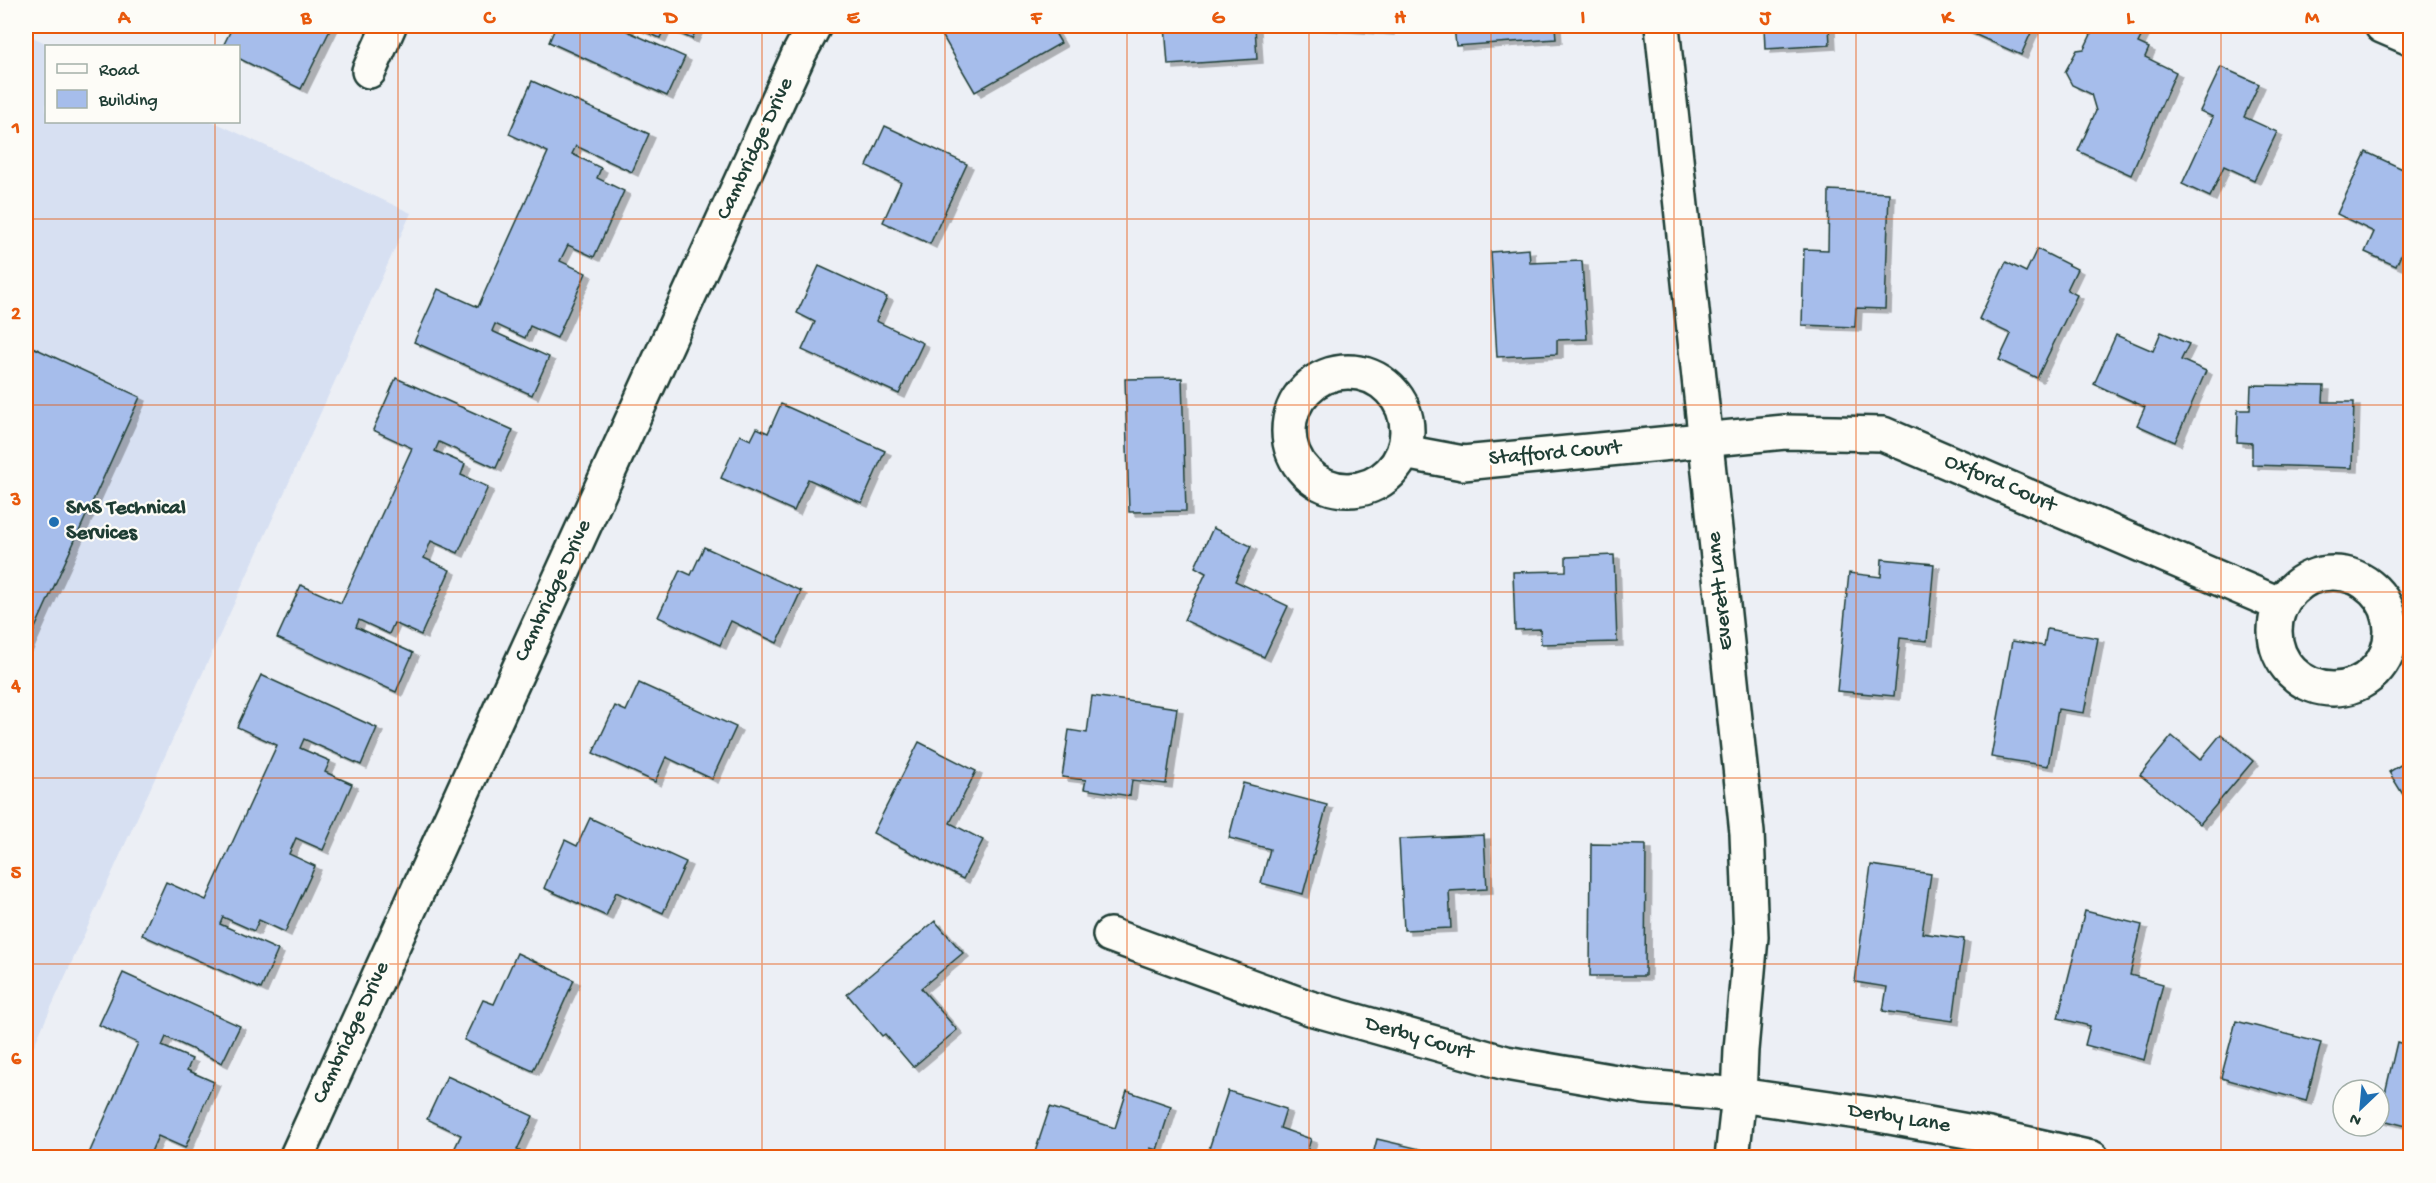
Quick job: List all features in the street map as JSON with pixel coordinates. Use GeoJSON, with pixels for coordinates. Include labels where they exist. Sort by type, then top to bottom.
{"type":"FeatureCollection","features":[{"type":"Feature","properties":{"kind":"street"},"geometry":{"type":"LineString","coordinates":[[369,71],[389,26]]}},
{"type":"Feature","properties":{"kind":"street","name":"Cambridge Drive"},"geometry":{"type":"LineString","coordinates":[[296,1158],[789,76],[814,26]]}},
{"type":"Feature","properties":{"kind":"street","name":"Everett Lane"},"geometry":{"type":"LineString","coordinates":[[1662,26],[1747,833],[1751,937],[1732,1158]]}},
{"type":"Feature","properties":{"kind":"street","name":"Oxford Court"},"geometry":{"type":"LineString","coordinates":[[1706,441],[1785,432],[1883,434],[2280,605]]}},
{"type":"Feature","properties":{"kind":"street","name":"Stafford Court"},"geometry":{"type":"LineString","coordinates":[[1404,452],[1463,463],[1706,441]]}},
{"type":"Feature","properties":{"kind":"street","name":"Derby Court"},"geometry":{"type":"LineString","coordinates":[[1110,934],[1310,1008],[1506,1063],[1646,1087],[1739,1095]]}},
{"type":"Feature","properties":{"kind":"street","name":"Derby Lane"},"geometry":{"type":"LineString","coordinates":[[1739,1095],[1879,1115],[1989,1135],[2092,1158]]}},
{"type":"Feature","properties":{"kind":"shaded area"},"geometry":{"type":"Polygon","coordinates":[[[26,34],[50,45],[45,45],[45,123],[216,123],[411,213],[26,1063],[26,34]]]}},
{"type":"Feature","properties":{"kind":"building"},"geometry":{"type":"Polygon","coordinates":[[[233,26],[332,26],[301,89],[240,59],[240,45],[224,45],[233,26]]]}},
{"type":"Feature","properties":{"kind":"building"},"geometry":{"type":"Polygon","coordinates":[[[556,26],[629,26],[627,31],[685,57],[667,96],[549,42],[556,26]]]}},
{"type":"Feature","properties":{"kind":"building"},"geometry":{"type":"Polygon","coordinates":[[[632,26],[698,26],[692,39],[665,27],[660,38],[632,26]]]}},
{"type":"Feature","properties":{"kind":"building"},"geometry":{"type":"Polygon","coordinates":[[[958,26],[1051,26],[1061,43],[975,92],[942,35],[958,26]]]}},
{"type":"Feature","properties":{"kind":"building"},"geometry":{"type":"Polygon","coordinates":[[[1165,26],[1255,26],[1257,59],[1168,65],[1165,26]]]}},
{"type":"Feature","properties":{"kind":"building"},"geometry":{"type":"Polygon","coordinates":[[[1311,26],[1388,26],[1388,31],[1311,26]]]}},
{"type":"Feature","properties":{"kind":"building"},"geometry":{"type":"Polygon","coordinates":[[[1454,26],[1555,26],[1556,39],[1456,46],[1454,26]]]}},
{"type":"Feature","properties":{"kind":"building"},"geometry":{"type":"Polygon","coordinates":[[[1764,26],[1829,26],[1830,45],[1765,49],[1764,26]]]}},
{"type":"Feature","properties":{"kind":"building"},"geometry":{"type":"Polygon","coordinates":[[[1956,26],[2034,26],[2021,55],[1956,26]]]}},
{"type":"Feature","properties":{"kind":"building"},"geometry":{"type":"Polygon","coordinates":[[[2095,26],[2131,26],[2144,31],[2138,43],[2149,48],[2145,57],[2176,72],[2131,175],[2078,151],[2096,111],[2091,94],[2072,85],[2065,72],[2077,50],[2084,49],[2095,26]]]}},
{"type":"Feature","properties":{"kind":"building"},"geometry":{"type":"Polygon","coordinates":[[[2221,67],[2259,84],[2244,117],[2277,132],[2254,180],[2224,166],[2210,197],[2182,184],[2213,117],[2200,111],[2221,67]]]}},
{"type":"Feature","properties":{"kind":"building"},"geometry":{"type":"Polygon","coordinates":[[[532,81],[649,134],[632,172],[576,146],[572,154],[601,168],[597,178],[624,191],[594,257],[568,245],[560,261],[586,273],[557,338],[530,326],[525,338],[495,324],[492,331],[549,357],[532,395],[414,342],[438,289],[478,307],[548,152],[509,134],[532,81]]]}},
{"type":"Feature","properties":{"kind":"building"},"geometry":{"type":"Polygon","coordinates":[[[885,126],[967,164],[930,244],[883,222],[901,182],[867,166],[885,126]]]}},
{"type":"Feature","properties":{"kind":"building"},"geometry":{"type":"Polygon","coordinates":[[[2366,152],[2407,171],[2410,164],[2410,249],[2405,246],[2396,266],[2365,252],[2374,232],[2337,214],[2366,152]]]}},
{"type":"Feature","properties":{"kind":"building"},"geometry":{"type":"Polygon","coordinates":[[[1829,190],[1889,193],[1885,309],[1856,308],[1855,327],[1802,325],[1804,249],[1828,250],[1829,190]]]}},
{"type":"Feature","properties":{"kind":"building"},"geometry":{"type":"Polygon","coordinates":[[[1529,249],[1530,263],[1582,261],[1587,339],[1557,340],[1557,354],[1497,357],[1491,252],[1529,249]]]}},
{"type":"Feature","properties":{"kind":"building"},"geometry":{"type":"Polygon","coordinates":[[[2037,249],[2077,269],[2067,290],[2077,295],[2037,378],[1999,360],[2011,334],[1979,319],[2006,262],[2026,272],[2037,249]]]}},
{"type":"Feature","properties":{"kind":"building"},"geometry":{"type":"Polygon","coordinates":[[[819,266],[887,297],[876,321],[923,343],[899,394],[802,350],[815,322],[797,313],[819,266]]]}},
{"type":"Feature","properties":{"kind":"building"},"geometry":{"type":"Polygon","coordinates":[[[2161,332],[2189,344],[2181,360],[2206,371],[2175,442],[2137,425],[2145,407],[2094,384],[2116,335],[2153,351],[2161,332]]]}},
{"type":"Feature","properties":{"kind":"building","name":"SMS Technical Services"},"geometry":{"type":"Polygon","coordinates":[[[26,344],[140,397],[26,648],[26,344]]]}},
{"type":"Feature","properties":{"kind":"building"},"geometry":{"type":"Polygon","coordinates":[[[396,378],[513,430],[496,468],[439,442],[435,451],[465,464],[461,475],[488,487],[458,553],[431,541],[424,558],[450,570],[421,635],[394,623],[389,634],[359,620],[356,627],[413,653],[396,692],[277,638],[301,585],[341,603],[412,448],[373,430],[396,378]]]}},
{"type":"Feature","properties":{"kind":"building"},"geometry":{"type":"Polygon","coordinates":[[[1182,378],[1186,511],[1129,512],[1125,379],[1182,378]]]}},
{"type":"Feature","properties":{"kind":"building"},"geometry":{"type":"Polygon","coordinates":[[[2251,385],[2324,386],[2323,402],[2354,402],[2352,468],[2252,465],[2252,443],[2237,442],[2238,410],[2250,410],[2251,385]]]}},
{"type":"Feature","properties":{"kind":"building"},"geometry":{"type":"Polygon","coordinates":[[[781,404],[885,451],[862,503],[808,479],[794,511],[721,478],[740,435],[751,440],[757,428],[768,433],[781,404]]]}},
{"type":"Feature","properties":{"kind":"building"},"geometry":{"type":"Polygon","coordinates":[[[1213,528],[1251,546],[1235,581],[1288,606],[1264,657],[1184,620],[1206,573],[1195,567],[1213,528]]]}},
{"type":"Feature","properties":{"kind":"building"},"geometry":{"type":"Polygon","coordinates":[[[704,547],[801,591],[777,643],[731,621],[720,645],[658,617],[680,570],[691,575],[704,547]]]}},
{"type":"Feature","properties":{"kind":"building"},"geometry":{"type":"Polygon","coordinates":[[[1614,555],[1617,642],[1541,644],[1540,629],[1515,630],[1513,572],[1566,571],[1566,557],[1614,555]]]}},
{"type":"Feature","properties":{"kind":"building"},"geometry":{"type":"Polygon","coordinates":[[[1882,559],[1934,564],[1927,641],[1900,638],[1894,696],[1837,691],[1849,573],[1881,577],[1882,559]]]}},
{"type":"Feature","properties":{"kind":"building"},"geometry":{"type":"Polygon","coordinates":[[[2047,629],[2098,638],[2084,713],[2058,709],[2048,766],[1991,757],[2012,641],[2044,646],[2047,629]]]}},
{"type":"Feature","properties":{"kind":"building"},"geometry":{"type":"Polygon","coordinates":[[[261,675],[377,728],[361,765],[304,739],[300,748],[330,761],[325,772],[352,784],[323,850],[296,838],[289,854],[315,866],[285,932],[259,920],[254,931],[223,917],[220,924],[278,950],[261,989],[142,935],[166,882],[206,900],[277,745],[237,727],[261,675]]]}},
{"type":"Feature","properties":{"kind":"building"},"geometry":{"type":"Polygon","coordinates":[[[639,683],[736,727],[712,779],[666,757],[655,782],[593,753],[615,706],[626,711],[639,683]]]}},
{"type":"Feature","properties":{"kind":"building"},"geometry":{"type":"Polygon","coordinates":[[[1092,696],[1177,708],[1166,784],[1132,780],[1130,796],[1084,789],[1086,780],[1062,777],[1069,730],[1087,733],[1092,696]]]}},
{"type":"Feature","properties":{"kind":"building"},"geometry":{"type":"Polygon","coordinates":[[[2221,734],[2253,761],[2200,824],[2140,775],[2172,736],[2200,760],[2221,734]]]}},
{"type":"Feature","properties":{"kind":"building"},"geometry":{"type":"Polygon","coordinates":[[[919,742],[976,771],[950,823],[983,840],[963,879],[873,833],[919,742]]]}},
{"type":"Feature","properties":{"kind":"building"},"geometry":{"type":"Polygon","coordinates":[[[2410,759],[2410,806],[2389,772],[2410,759]]]}},
{"type":"Feature","properties":{"kind":"building"},"geometry":{"type":"Polygon","coordinates":[[[1243,783],[1327,805],[1303,894],[1261,883],[1270,849],[1229,838],[1243,783]]]}},
{"type":"Feature","properties":{"kind":"building"},"geometry":{"type":"Polygon","coordinates":[[[590,818],[686,862],[663,913],[616,892],[606,916],[544,888],[565,840],[577,846],[590,818]]]}},
{"type":"Feature","properties":{"kind":"building"},"geometry":{"type":"Polygon","coordinates":[[[1484,835],[1487,889],[1449,891],[1451,928],[1404,930],[1399,839],[1484,835]]]}},
{"type":"Feature","properties":{"kind":"building"},"geometry":{"type":"Polygon","coordinates":[[[1591,844],[1646,845],[1645,976],[1590,976],[1591,844]]]}},
{"type":"Feature","properties":{"kind":"building"},"geometry":{"type":"Polygon","coordinates":[[[1871,865],[1931,874],[1922,933],[1964,939],[1953,1021],[1883,1011],[1887,987],[1855,982],[1871,865]]]}},
{"type":"Feature","properties":{"kind":"building"},"geometry":{"type":"Polygon","coordinates":[[[2085,911],[2142,925],[2130,975],[2163,984],[2144,1060],[2085,1045],[2090,1026],[2058,1018],[2085,911]]]}},
{"type":"Feature","properties":{"kind":"building"},"geometry":{"type":"Polygon","coordinates":[[[935,921],[963,953],[921,988],[957,1030],[913,1067],[885,1034],[882,1036],[847,994],[935,921]]]}},
{"type":"Feature","properties":{"kind":"building"},"geometry":{"type":"Polygon","coordinates":[[[517,953],[574,980],[533,1071],[464,1040],[483,1000],[494,1004],[517,953]]]}},
{"type":"Feature","properties":{"kind":"building"},"geometry":{"type":"Polygon","coordinates":[[[123,973],[240,1026],[222,1063],[166,1037],[162,1046],[192,1059],[187,1070],[214,1082],[185,1148],[158,1136],[151,1152],[162,1158],[87,1158],[138,1043],[99,1025],[123,973]]]}},
{"type":"Feature","properties":{"kind":"building"},"geometry":{"type":"Polygon","coordinates":[[[2236,1021],[2321,1043],[2306,1101],[2221,1078],[2236,1021]]]}},
{"type":"Feature","properties":{"kind":"building"},"geometry":{"type":"Polygon","coordinates":[[[2397,1042],[2410,1046],[2410,1127],[2391,1122],[2391,1078],[2389,1078],[2397,1042]]]}},
{"type":"Feature","properties":{"kind":"building"},"geometry":{"type":"Polygon","coordinates":[[[447,1076],[533,1116],[517,1150],[534,1158],[450,1158],[461,1135],[427,1119],[447,1076]]]}},
{"type":"Feature","properties":{"kind":"building"},"geometry":{"type":"Polygon","coordinates":[[[1127,1091],[1171,1106],[1157,1150],[1150,1148],[1147,1158],[1033,1158],[1050,1107],[1115,1128],[1127,1091]]]}},
{"type":"Feature","properties":{"kind":"building"},"geometry":{"type":"Polygon","coordinates":[[[1228,1091],[1286,1109],[1280,1128],[1311,1139],[1305,1158],[1206,1158],[1228,1091]]]}},
{"type":"Feature","properties":{"kind":"building"},"geometry":{"type":"Polygon","coordinates":[[[1377,1139],[1420,1149],[1418,1158],[1372,1158],[1377,1139]]]}},
{"type":"Feature","properties":{"kind":"place","name":"SMS Technical Services"},"geometry":{"type":"Point","coordinates":[54,522]}}]}
